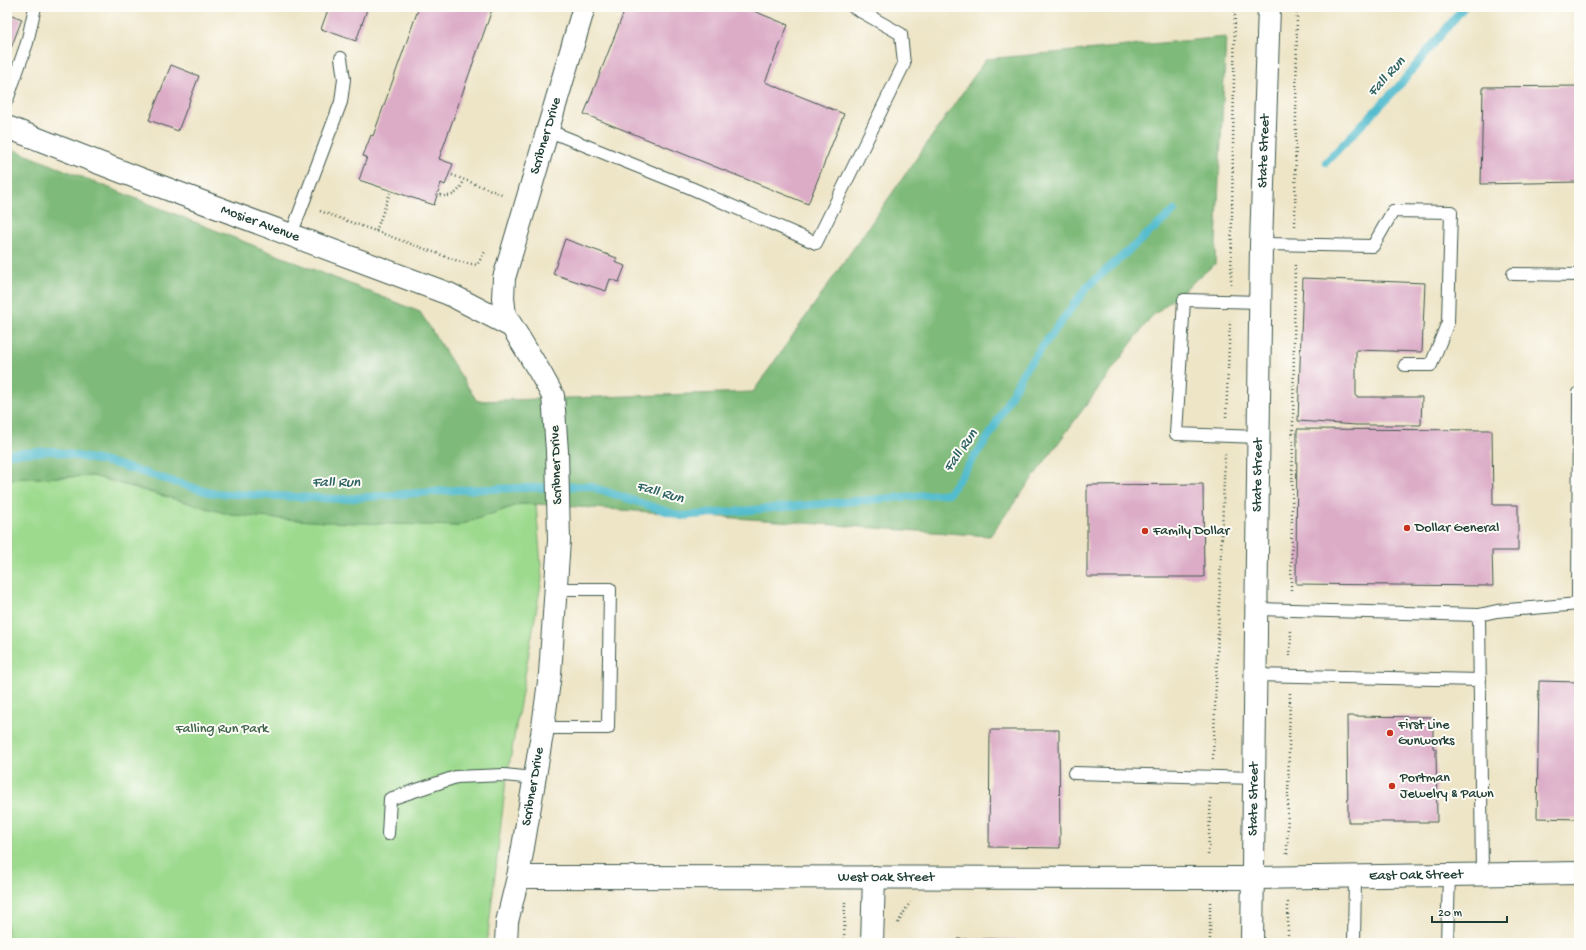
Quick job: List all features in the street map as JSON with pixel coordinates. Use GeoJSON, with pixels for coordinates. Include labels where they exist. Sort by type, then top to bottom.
{"type":"FeatureCollection","features":[{"type":"Feature","properties":{"kind":"street","name":"Scribner Drive"},"geometry":{"type":"LineString","coordinates":[[506,943],[507,922],[518,877],[550,674],[559,540],[557,451],[553,396],[505,315],[503,306],[504,278],[584,7]]}},
{"type":"Feature","properties":{"kind":"street","name":"State Street"},"geometry":{"type":"LineString","coordinates":[[1252,943],[1261,244],[1269,7]]}},
{"type":"Feature","properties":{"kind":"street","name":"Mosier Avenue"},"geometry":{"type":"LineString","coordinates":[[7,127],[138,178],[449,294],[511,326]]}},
{"type":"Feature","properties":{"kind":"street","name":"East Oak Street"},"geometry":{"type":"LineString","coordinates":[[1253,878],[1579,873]]}},
{"type":"Feature","properties":{"kind":"street","name":"West Oak Street"},"geometry":{"type":"LineString","coordinates":[[518,877],[1253,878]]}},
{"type":"Feature","properties":{"kind":"street"},"geometry":{"type":"LineString","coordinates":[[872,943],[874,877]]}},
{"type":"Feature","properties":{"kind":"lane"},"geometry":{"type":"LineString","coordinates":[[7,100],[27,43],[35,7]]}},
{"type":"Feature","properties":{"kind":"lane"},"geometry":{"type":"LineString","coordinates":[[547,130],[691,188],[816,243],[904,64],[901,34],[854,7]]}},
{"type":"Feature","properties":{"kind":"lane"},"geometry":{"type":"LineString","coordinates":[[291,234],[341,102],[344,79],[341,58]]}},
{"type":"Feature","properties":{"kind":"lane"},"geometry":{"type":"LineString","coordinates":[[1261,244],[1374,246],[1393,211],[1452,212],[1448,322],[1431,365],[1405,366]]}},
{"type":"Feature","properties":{"kind":"lane"},"geometry":{"type":"LineString","coordinates":[[1513,274],[1579,274]]}},
{"type":"Feature","properties":{"kind":"lane"},"geometry":{"type":"LineString","coordinates":[[1259,437],[1176,434],[1184,300],[1260,302]]}},
{"type":"Feature","properties":{"kind":"lane"},"geometry":{"type":"LineString","coordinates":[[1257,609],[1479,615],[1497,611],[1579,604],[1579,393]]}},
{"type":"Feature","properties":{"kind":"lane"},"geometry":{"type":"LineString","coordinates":[[542,728],[608,728],[610,589],[556,589]]}},
{"type":"Feature","properties":{"kind":"lane"},"geometry":{"type":"LineString","coordinates":[[1479,615],[1482,874]]}},
{"type":"Feature","properties":{"kind":"lane"},"geometry":{"type":"LineString","coordinates":[[1256,675],[1480,680]]}},
{"type":"Feature","properties":{"kind":"lane"},"geometry":{"type":"LineString","coordinates":[[1074,773],[1254,778]]}},
{"type":"Feature","properties":{"kind":"lane"},"geometry":{"type":"LineString","coordinates":[[388,834],[390,799],[456,778],[504,774],[534,778]]}},
{"type":"Feature","properties":{"kind":"lane"},"geometry":{"type":"LineString","coordinates":[[1447,943],[1450,875]]}},
{"type":"Feature","properties":{"kind":"lane"},"geometry":{"type":"LineString","coordinates":[[1354,943],[1355,876]]}},
{"type":"Feature","properties":{"kind":"path"},"geometry":{"type":"LineString","coordinates":[[1288,854],[1297,7]]}},
{"type":"Feature","properties":{"kind":"path"},"geometry":{"type":"LineString","coordinates":[[452,176],[504,195],[501,202]]}},
{"type":"Feature","properties":{"kind":"path"},"geometry":{"type":"LineString","coordinates":[[440,195],[450,196],[457,193],[464,180]]}},
{"type":"Feature","properties":{"kind":"path"},"geometry":{"type":"LineString","coordinates":[[376,231],[390,193]]}},
{"type":"Feature","properties":{"kind":"path"},"geometry":{"type":"LineString","coordinates":[[313,208],[461,262],[477,265],[489,246]]}},
{"type":"Feature","properties":{"kind":"path"},"geometry":{"type":"LineString","coordinates":[[844,899],[846,903],[844,943]]}},
{"type":"Feature","properties":{"kind":"path"},"geometry":{"type":"LineString","coordinates":[[1288,900],[1288,943]]}},
{"type":"Feature","properties":{"kind":"path"},"geometry":{"type":"LineString","coordinates":[[1210,901],[1210,943]]}},
{"type":"Feature","properties":{"kind":"path"},"geometry":{"type":"LineString","coordinates":[[897,928],[906,908],[911,902]]}},
{"type":"Feature","properties":{"kind":"green space"},"geometry":{"type":"Polygon","coordinates":[[[1226,37],[1215,264],[1150,318],[990,536],[536,504],[520,504],[457,526],[324,522],[231,515],[93,476],[7,479],[7,147],[420,312],[477,401],[753,392],[986,59],[1226,37]]]}},
{"type":"Feature","properties":{"kind":"green space","name":"Falling Run Park"},"geometry":{"type":"Polygon","coordinates":[[[93,476],[163,496],[457,526],[520,504],[536,504],[542,578],[505,789],[487,943],[7,943],[7,479],[93,476]]]}},
{"type":"Feature","properties":{"kind":"building"},"geometry":{"type":"Polygon","coordinates":[[[329,7],[368,7],[356,41],[321,29],[329,7]]]}},
{"type":"Feature","properties":{"kind":"building"},"geometry":{"type":"Polygon","coordinates":[[[419,7],[493,7],[439,159],[453,164],[445,185],[441,183],[434,205],[359,180],[367,157],[363,156],[371,135],[373,136],[419,7]]]}},
{"type":"Feature","properties":{"kind":"building"},"geometry":{"type":"Polygon","coordinates":[[[626,7],[744,7],[788,25],[765,82],[844,114],[808,204],[584,114],[626,7]]]}},
{"type":"Feature","properties":{"kind":"building"},"geometry":{"type":"Polygon","coordinates":[[[7,13],[22,19],[11,48],[7,46],[7,13]]]}},
{"type":"Feature","properties":{"kind":"building"},"geometry":{"type":"Polygon","coordinates":[[[171,65],[199,76],[178,131],[149,120],[171,65]]]}},
{"type":"Feature","properties":{"kind":"building"},"geometry":{"type":"Polygon","coordinates":[[[1579,86],[1579,182],[1481,184],[1483,87],[1579,86]]]}},
{"type":"Feature","properties":{"kind":"building"},"geometry":{"type":"Polygon","coordinates":[[[565,239],[617,258],[615,262],[625,266],[619,282],[610,279],[606,291],[553,274],[565,239]]]}},
{"type":"Feature","properties":{"kind":"building"},"geometry":{"type":"Polygon","coordinates":[[[1303,278],[1425,283],[1422,352],[1356,350],[1356,397],[1422,397],[1421,425],[1356,425],[1298,421],[1303,278]]]}},
{"type":"Feature","properties":{"kind":"building","name":"Dollar General"},"geometry":{"type":"Polygon","coordinates":[[[1297,429],[1492,430],[1493,505],[1518,505],[1518,551],[1492,551],[1493,586],[1296,584],[1297,429]]]}},
{"type":"Feature","properties":{"kind":"building","name":"Family Dollar"},"geometry":{"type":"Polygon","coordinates":[[[1203,484],[1204,577],[1087,577],[1087,485],[1203,484]]]}},
{"type":"Feature","properties":{"kind":"building"},"geometry":{"type":"Polygon","coordinates":[[[1539,681],[1579,682],[1579,819],[1537,818],[1539,681]]]}},
{"type":"Feature","properties":{"kind":"building","name":"Portman Jewelry & Pawn"},"geometry":{"type":"Polygon","coordinates":[[[1347,716],[1433,717],[1433,748],[1436,749],[1437,822],[1348,822],[1347,716]]]}},
{"type":"Feature","properties":{"kind":"building"},"geometry":{"type":"Polygon","coordinates":[[[990,730],[1059,730],[1060,848],[989,847],[990,730]]]}},
{"type":"Feature","properties":{"kind":"building"},"geometry":{"type":"Polygon","coordinates":[[[958,939],[1015,939],[1015,943],[958,943],[958,939]]]}},
{"type":"Feature","properties":{"kind":"waterway","name":"Fall Run"},"geometry":{"type":"LineString","coordinates":[[1326,162],[1398,87],[1464,7]]}},
{"type":"Feature","properties":{"kind":"waterway","name":"Fall Run"},"geometry":{"type":"LineString","coordinates":[[7,454],[52,451],[112,463],[211,493],[341,499],[457,490],[589,486],[681,516],[949,493],[991,433],[1024,371],[1088,286],[1174,211]]}},
{"type":"Feature","properties":{"kind":"place","name":"Dollar General"},"geometry":{"type":"Point","coordinates":[1407,528]}},
{"type":"Feature","properties":{"kind":"place","name":"Family Dollar"},"geometry":{"type":"Point","coordinates":[1145,531]}},
{"type":"Feature","properties":{"kind":"place","name":"First Line Gunworks"},"geometry":{"type":"Point","coordinates":[1390,733]}},
{"type":"Feature","properties":{"kind":"place","name":"Portman Jewelry & Pawn"},"geometry":{"type":"Point","coordinates":[1392,786]}}]}
